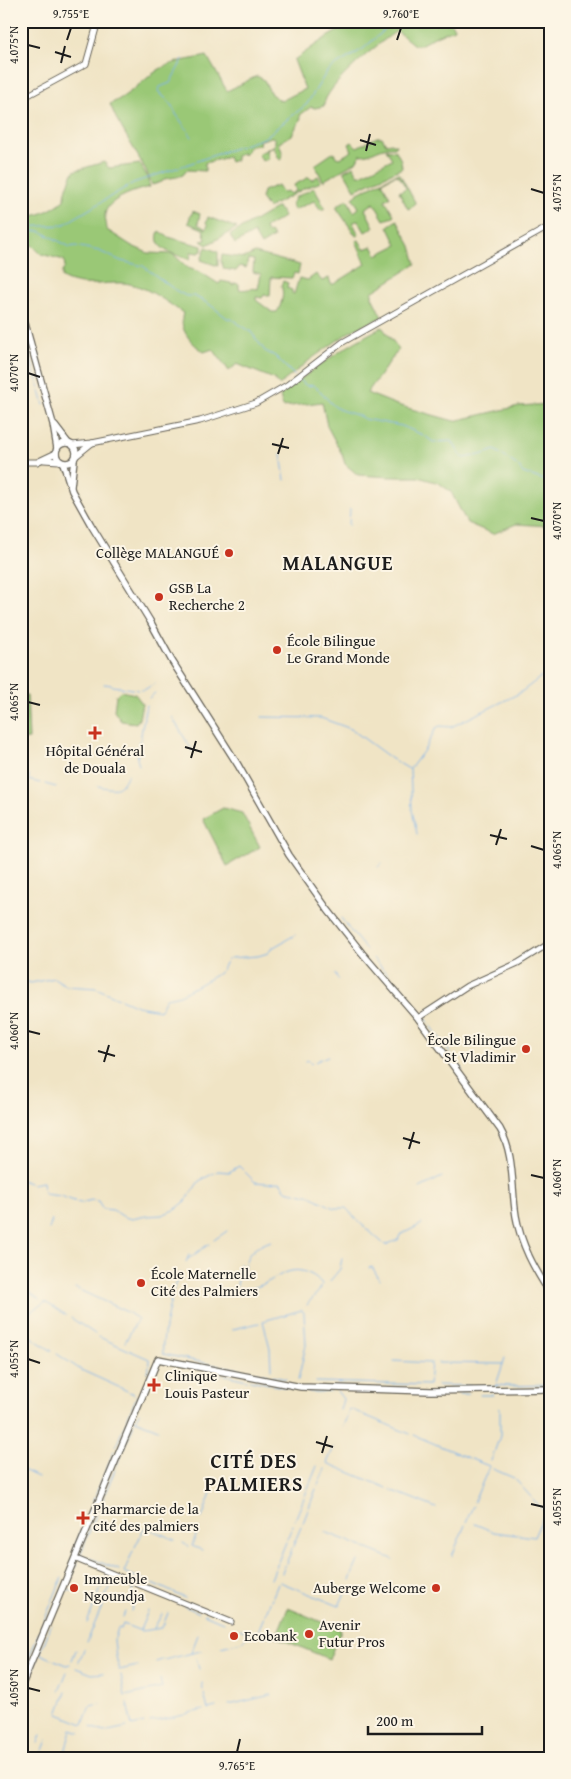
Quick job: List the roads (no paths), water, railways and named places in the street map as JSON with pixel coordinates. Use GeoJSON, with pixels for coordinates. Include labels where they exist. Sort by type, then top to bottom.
{"type":"FeatureCollection","features":[{"type":"Feature","properties":{"kind":"main road"},"geometry":{"type":"LineString","coordinates":[[21,99],[85,66],[88,62],[98,21]]}},
{"type":"Feature","properties":{"kind":"main road"},"geometry":{"type":"LineString","coordinates":[[44,460],[64,443],[92,443],[200,421],[256,403],[287,385],[343,342],[550,226]]}},
{"type":"Feature","properties":{"kind":"main road"},"geometry":{"type":"LineString","coordinates":[[21,309],[54,424],[57,450],[72,486]]}},
{"type":"Feature","properties":{"kind":"main road"},"geometry":{"type":"LineString","coordinates":[[54,424],[76,452],[72,486],[73,493],[150,620],[172,661],[238,765],[289,855],[362,954],[418,1018],[504,1135],[509,1148],[516,1214],[524,1246],[550,1293]]}},
{"type":"Feature","properties":{"kind":"main road"},"geometry":{"type":"LineString","coordinates":[[21,462],[33,463],[44,460],[67,463],[92,443]]}},
{"type":"Feature","properties":{"kind":"main road"},"geometry":{"type":"LineString","coordinates":[[418,1018],[467,986],[518,963],[550,943]]}},
{"type":"Feature","properties":{"kind":"main road"},"geometry":{"type":"LineString","coordinates":[[21,1687],[158,1359],[300,1386],[431,1391],[550,1389]]}},
{"type":"Feature","properties":{"kind":"main road"},"geometry":{"type":"LineString","coordinates":[[76,1559],[231,1622]]}},
{"type":"Feature","properties":{"kind":"waterway"},"geometry":{"type":"LineString","coordinates":[[21,227],[63,225],[133,183],[264,138],[307,104],[326,73],[363,49],[395,21]]}},
{"type":"Feature","properties":{"kind":"waterway"},"geometry":{"type":"LineString","coordinates":[[183,59],[170,83],[160,87],[158,91],[171,104],[192,137]]}},
{"type":"Feature","properties":{"kind":"waterway"},"geometry":{"type":"LineString","coordinates":[[21,231],[40,231],[70,247],[76,246],[99,251],[121,261],[143,266],[175,290],[186,296],[194,296],[209,304],[227,318],[251,332],[265,351],[275,356],[295,376]]}},
{"type":"Feature","properties":{"kind":"waterway"},"geometry":{"type":"LineString","coordinates":[[21,333],[27,345],[35,375]]}},
{"type":"Feature","properties":{"kind":"waterway"},"geometry":{"type":"LineString","coordinates":[[39,354],[40,365]]}},
{"type":"Feature","properties":{"kind":"waterway"},"geometry":{"type":"LineString","coordinates":[[36,377],[44,405]]}},
{"type":"Feature","properties":{"kind":"waterway"},"geometry":{"type":"LineString","coordinates":[[298,379],[307,386],[313,385],[316,387],[334,406],[341,410],[364,419],[402,426],[425,436],[433,442],[452,441],[464,458],[495,450],[518,466],[523,473],[550,482]]}},
{"type":"Feature","properties":{"kind":"waterway"},"geometry":{"type":"LineString","coordinates":[[50,402],[53,413]]}},
{"type":"Feature","properties":{"kind":"waterway"},"geometry":{"type":"LineString","coordinates":[[281,454],[285,480]]}},
{"type":"Feature","properties":{"kind":"waterway"},"geometry":{"type":"LineString","coordinates":[[349,525],[350,509]]}},
{"type":"Feature","properties":{"kind":"waterway"},"geometry":{"type":"LineString","coordinates":[[417,834],[412,810],[410,769],[425,749],[436,728],[440,726],[451,727],[520,693],[550,670]]}},
{"type":"Feature","properties":{"kind":"waterway"},"geometry":{"type":"LineString","coordinates":[[104,684],[112,685]]}},
{"type":"Feature","properties":{"kind":"waterway"},"geometry":{"type":"LineString","coordinates":[[141,690],[154,684]]}},
{"type":"Feature","properties":{"kind":"waterway"},"geometry":{"type":"LineString","coordinates":[[113,686],[138,690]]}},
{"type":"Feature","properties":{"kind":"waterway"},"geometry":{"type":"LineString","coordinates":[[149,698],[155,693]]}},
{"type":"Feature","properties":{"kind":"waterway"},"geometry":{"type":"LineString","coordinates":[[139,765],[137,759],[146,705]]}},
{"type":"Feature","properties":{"kind":"waterway"},"geometry":{"type":"LineString","coordinates":[[172,717],[193,752]]}},
{"type":"Feature","properties":{"kind":"waterway"},"geometry":{"type":"LineString","coordinates":[[262,717],[321,718],[351,729],[409,769]]}},
{"type":"Feature","properties":{"kind":"waterway"},"geometry":{"type":"LineString","coordinates":[[98,786],[117,788],[123,784],[128,774]]}},
{"type":"Feature","properties":{"kind":"waterway"},"geometry":{"type":"LineString","coordinates":[[29,776],[28,780],[40,783]]}},
{"type":"Feature","properties":{"kind":"waterway"},"geometry":{"type":"LineString","coordinates":[[45,784],[56,787]]}},
{"type":"Feature","properties":{"kind":"waterway"},"geometry":{"type":"LineString","coordinates":[[378,867],[382,863]]}},
{"type":"Feature","properties":{"kind":"waterway"},"geometry":{"type":"LineString","coordinates":[[341,918],[349,929]]}},
{"type":"Feature","properties":{"kind":"waterway"},"geometry":{"type":"LineString","coordinates":[[350,930],[363,946]]}},
{"type":"Feature","properties":{"kind":"waterway"},"geometry":{"type":"LineString","coordinates":[[21,980],[31,983],[54,978],[67,986],[96,988],[137,1006],[160,1010],[166,998],[180,995],[216,975],[230,958],[258,956],[268,953],[272,948],[295,935]]}},
{"type":"Feature","properties":{"kind":"waterway"},"geometry":{"type":"LineString","coordinates":[[363,947],[366,950]]}},
{"type":"Feature","properties":{"kind":"waterway"},"geometry":{"type":"LineString","coordinates":[[373,958],[389,976]]}},
{"type":"Feature","properties":{"kind":"waterway"},"geometry":{"type":"LineString","coordinates":[[335,974],[338,979]]}},
{"type":"Feature","properties":{"kind":"waterway"},"geometry":{"type":"LineString","coordinates":[[392,979],[395,983]]}},
{"type":"Feature","properties":{"kind":"waterway"},"geometry":{"type":"LineString","coordinates":[[396,984],[399,987]]}},
{"type":"Feature","properties":{"kind":"waterway"},"geometry":{"type":"LineString","coordinates":[[425,1017],[462,1070]]}},
{"type":"Feature","properties":{"kind":"waterway"},"geometry":{"type":"LineString","coordinates":[[323,1058],[328,1056]]}},
{"type":"Feature","properties":{"kind":"waterway"},"geometry":{"type":"LineString","coordinates":[[315,1062],[321,1059]]}},
{"type":"Feature","properties":{"kind":"waterway"},"geometry":{"type":"LineString","coordinates":[[306,1061],[309,1060],[312,1063]]}},
{"type":"Feature","properties":{"kind":"waterway"},"geometry":{"type":"LineString","coordinates":[[21,1180],[32,1184],[43,1182],[44,1194],[60,1196],[80,1203],[92,1200],[98,1201],[103,1209],[113,1210],[124,1217],[132,1219],[162,1215],[176,1209],[186,1201],[199,1181],[218,1171],[229,1172],[239,1166],[255,1182],[280,1182],[286,1190],[311,1196],[334,1208],[346,1208],[385,1245],[398,1240],[400,1235],[422,1224]]}},
{"type":"Feature","properties":{"kind":"waterway"},"geometry":{"type":"LineString","coordinates":[[420,1188],[442,1177]]}},
{"type":"Feature","properties":{"kind":"waterway"},"geometry":{"type":"LineString","coordinates":[[49,1229],[52,1220]]}},
{"type":"Feature","properties":{"kind":"waterway"},"geometry":{"type":"LineString","coordinates":[[214,1240],[227,1231]]}},
{"type":"Feature","properties":{"kind":"waterway"},"geometry":{"type":"LineString","coordinates":[[243,1271],[249,1255],[260,1246],[271,1241]]}},
{"type":"Feature","properties":{"kind":"waterway"},"geometry":{"type":"LineString","coordinates":[[188,1259],[209,1244]]}},
{"type":"Feature","properties":{"kind":"waterway"},"geometry":{"type":"LineString","coordinates":[[186,1262],[189,1255]]}},
{"type":"Feature","properties":{"kind":"waterway"},"geometry":{"type":"LineString","coordinates":[[330,1281],[340,1269],[342,1258]]}},
{"type":"Feature","properties":{"kind":"waterway"},"geometry":{"type":"LineString","coordinates":[[369,1268],[372,1267],[380,1280]]}},
{"type":"Feature","properties":{"kind":"waterway"},"geometry":{"type":"LineString","coordinates":[[246,1289],[255,1288],[285,1273],[301,1271],[314,1276],[322,1284],[320,1290],[307,1305]]}},
{"type":"Feature","properties":{"kind":"waterway"},"geometry":{"type":"LineString","coordinates":[[180,1272],[168,1311],[163,1340],[163,1354],[219,1366]]}},
{"type":"Feature","properties":{"kind":"waterway"},"geometry":{"type":"LineString","coordinates":[[237,1285],[239,1272]]}},
{"type":"Feature","properties":{"kind":"waterway"},"geometry":{"type":"LineString","coordinates":[[21,1287],[39,1299]]}},
{"type":"Feature","properties":{"kind":"waterway"},"geometry":{"type":"LineString","coordinates":[[75,1288],[127,1312]]}},
{"type":"Feature","properties":{"kind":"waterway"},"geometry":{"type":"LineString","coordinates":[[24,1316],[45,1302],[66,1315]]}},
{"type":"Feature","properties":{"kind":"waterway"},"geometry":{"type":"LineString","coordinates":[[271,1370],[270,1348],[263,1321],[302,1310],[304,1313],[306,1345],[298,1380]]}},
{"type":"Feature","properties":{"kind":"waterway"},"geometry":{"type":"LineString","coordinates":[[125,1342],[138,1319],[129,1313]]}},
{"type":"Feature","properties":{"kind":"waterway"},"geometry":{"type":"LineString","coordinates":[[71,1318],[95,1334]]}},
{"type":"Feature","properties":{"kind":"waterway"},"geometry":{"type":"LineString","coordinates":[[233,1329],[259,1323]]}},
{"type":"Feature","properties":{"kind":"waterway"},"geometry":{"type":"LineString","coordinates":[[23,1332],[52,1351]]}},
{"type":"Feature","properties":{"kind":"waterway"},"geometry":{"type":"LineString","coordinates":[[99,1337],[149,1359],[150,1363],[147,1372]]}},
{"type":"Feature","properties":{"kind":"waterway"},"geometry":{"type":"LineString","coordinates":[[57,1354],[81,1370],[134,1394]]}},
{"type":"Feature","properties":{"kind":"waterway"},"geometry":{"type":"LineString","coordinates":[[496,1385],[505,1358]]}},
{"type":"Feature","properties":{"kind":"waterway"},"geometry":{"type":"LineString","coordinates":[[394,1361],[430,1363]]}},
{"type":"Feature","properties":{"kind":"waterway"},"geometry":{"type":"LineString","coordinates":[[316,1382],[429,1385],[431,1363]]}},
{"type":"Feature","properties":{"kind":"waterway"},"geometry":{"type":"LineString","coordinates":[[438,1363],[503,1364]]}},
{"type":"Feature","properties":{"kind":"waterway"},"geometry":{"type":"LineString","coordinates":[[223,1366],[267,1375]]}},
{"type":"Feature","properties":{"kind":"waterway"},"geometry":{"type":"LineString","coordinates":[[213,1373],[222,1375]]}},
{"type":"Feature","properties":{"kind":"waterway"},"geometry":{"type":"LineString","coordinates":[[225,1375],[247,1380]]}},
{"type":"Feature","properties":{"kind":"waterway"},"geometry":{"type":"LineString","coordinates":[[271,1376],[286,1379]]}},
{"type":"Feature","properties":{"kind":"waterway"},"geometry":{"type":"LineString","coordinates":[[250,1380],[270,1384]]}},
{"type":"Feature","properties":{"kind":"waterway"},"geometry":{"type":"LineString","coordinates":[[273,1385],[294,1389]]}},
{"type":"Feature","properties":{"kind":"waterway"},"geometry":{"type":"LineString","coordinates":[[437,1385],[496,1387],[496,1385],[550,1385]]}},
{"type":"Feature","properties":{"kind":"waterway"},"geometry":{"type":"LineString","coordinates":[[304,1390],[330,1392]]}},
{"type":"Feature","properties":{"kind":"waterway"},"geometry":{"type":"LineString","coordinates":[[337,1391],[343,1399],[340,1410]]}},
{"type":"Feature","properties":{"kind":"waterway"},"geometry":{"type":"LineString","coordinates":[[458,1394],[468,1394]]}},
{"type":"Feature","properties":{"kind":"waterway"},"geometry":{"type":"LineString","coordinates":[[480,1395],[493,1395]]}},
{"type":"Feature","properties":{"kind":"waterway"},"geometry":{"type":"LineString","coordinates":[[132,1408],[137,1396]]}},
{"type":"Feature","properties":{"kind":"waterway"},"geometry":{"type":"LineString","coordinates":[[491,1461],[500,1436],[500,1408]]}},
{"type":"Feature","properties":{"kind":"waterway"},"geometry":{"type":"LineString","coordinates":[[343,1426],[350,1409],[362,1414]]}},
{"type":"Feature","properties":{"kind":"waterway"},"geometry":{"type":"LineString","coordinates":[[116,1446],[131,1410]]}},
{"type":"Feature","properties":{"kind":"waterway"},"geometry":{"type":"LineString","coordinates":[[139,1413],[135,1420],[158,1429]]}},
{"type":"Feature","properties":{"kind":"waterway"},"geometry":{"type":"LineString","coordinates":[[364,1415],[410,1434]]}},
{"type":"Feature","properties":{"kind":"waterway"},"geometry":{"type":"LineString","coordinates":[[124,1449],[134,1424]]}},
{"type":"Feature","properties":{"kind":"waterway"},"geometry":{"type":"LineString","coordinates":[[414,1435],[468,1458]]}},
{"type":"Feature","properties":{"kind":"waterway"},"geometry":{"type":"LineString","coordinates":[[334,1447],[327,1463],[387,1488]]}},
{"type":"Feature","properties":{"kind":"waterway"},"geometry":{"type":"LineString","coordinates":[[93,1501],[114,1451]]}},
{"type":"Feature","properties":{"kind":"waterway"},"geometry":{"type":"LineString","coordinates":[[119,1459],[122,1453]]}},
{"type":"Feature","properties":{"kind":"waterway"},"geometry":{"type":"LineString","coordinates":[[471,1459],[489,1466]]}},
{"type":"Feature","properties":{"kind":"waterway"},"geometry":{"type":"LineString","coordinates":[[116,1468],[119,1461]]}},
{"type":"Feature","properties":{"kind":"waterway"},"geometry":{"type":"LineString","coordinates":[[295,1520],[317,1466]]}},
{"type":"Feature","properties":{"kind":"waterway"},"geometry":{"type":"LineString","coordinates":[[474,1502],[489,1467]]}},
{"type":"Feature","properties":{"kind":"waterway"},"geometry":{"type":"LineString","coordinates":[[21,1469],[38,1477]]}},
{"type":"Feature","properties":{"kind":"waterway"},"geometry":{"type":"LineString","coordinates":[[318,1485],[325,1469]]}},
{"type":"Feature","properties":{"kind":"waterway"},"geometry":{"type":"LineString","coordinates":[[493,1469],[514,1478]]}},
{"type":"Feature","properties":{"kind":"waterway"},"geometry":{"type":"LineString","coordinates":[[105,1493],[115,1470]]}},
{"type":"Feature","properties":{"kind":"waterway"},"geometry":{"type":"LineString","coordinates":[[516,1480],[531,1497]]}},
{"type":"Feature","properties":{"kind":"waterway"},"geometry":{"type":"LineString","coordinates":[[303,1523],[316,1489]]}},
{"type":"Feature","properties":{"kind":"waterway"},"geometry":{"type":"LineString","coordinates":[[202,1518],[212,1490]]}},
{"type":"Feature","properties":{"kind":"waterway"},"geometry":{"type":"LineString","coordinates":[[391,1490],[436,1508]]}},
{"type":"Feature","properties":{"kind":"waterway"},"geometry":{"type":"LineString","coordinates":[[101,1504],[105,1495]]}},
{"type":"Feature","properties":{"kind":"waterway"},"geometry":{"type":"LineString","coordinates":[[519,1535],[534,1537],[545,1512],[533,1499]]}},
{"type":"Feature","properties":{"kind":"waterway"},"geometry":{"type":"LineString","coordinates":[[466,1522],[473,1506]]}},
{"type":"Feature","properties":{"kind":"waterway"},"geometry":{"type":"LineString","coordinates":[[85,1542],[98,1510]]}},
{"type":"Feature","properties":{"kind":"waterway"},"geometry":{"type":"LineString","coordinates":[[84,1523],[87,1516]]}},
{"type":"Feature","properties":{"kind":"waterway"},"geometry":{"type":"LineString","coordinates":[[74,1548],[84,1524]]}},
{"type":"Feature","properties":{"kind":"waterway"},"geometry":{"type":"LineString","coordinates":[[475,1524],[494,1532],[517,1535]]}},
{"type":"Feature","properties":{"kind":"waterway"},"geometry":{"type":"LineString","coordinates":[[287,1539],[293,1525]]}},
{"type":"Feature","properties":{"kind":"waterway"},"geometry":{"type":"LineString","coordinates":[[452,1556],[465,1525]]}},
{"type":"Feature","properties":{"kind":"waterway"},"geometry":{"type":"LineString","coordinates":[[135,1547],[145,1527],[175,1540]]}},
{"type":"Feature","properties":{"kind":"waterway"},"geometry":{"type":"LineString","coordinates":[[293,1546],[301,1527]]}},
{"type":"Feature","properties":{"kind":"waterway"},"geometry":{"type":"LineString","coordinates":[[199,1528],[192,1546],[202,1550]]}},
{"type":"Feature","properties":{"kind":"waterway"},"geometry":{"type":"LineString","coordinates":[[325,1532],[363,1547]]}},
{"type":"Feature","properties":{"kind":"waterway"},"geometry":{"type":"LineString","coordinates":[[271,1579],[286,1542]]}},
{"type":"Feature","properties":{"kind":"waterway"},"geometry":{"type":"LineString","coordinates":[[183,1543],[189,1547]]}},
{"type":"Feature","properties":{"kind":"waterway"},"geometry":{"type":"LineString","coordinates":[[85,1544],[80,1554],[119,1570]]}},
{"type":"Feature","properties":{"kind":"waterway"},"geometry":{"type":"LineString","coordinates":[[282,1573],[293,1547]]}},
{"type":"Feature","properties":{"kind":"waterway"},"geometry":{"type":"LineString","coordinates":[[365,1548],[393,1559]]}},
{"type":"Feature","properties":{"kind":"waterway"},"geometry":{"type":"LineString","coordinates":[[133,1551],[124,1572],[136,1577]]}},
{"type":"Feature","properties":{"kind":"waterway"},"geometry":{"type":"LineString","coordinates":[[350,1580],[358,1561]]}},
{"type":"Feature","properties":{"kind":"waterway"},"geometry":{"type":"LineString","coordinates":[[64,1594],[77,1563]]}},
{"type":"Feature","properties":{"kind":"waterway"},"geometry":{"type":"LineString","coordinates":[[87,1623],[106,1576]]}},
{"type":"Feature","properties":{"kind":"waterway"},"geometry":{"type":"LineString","coordinates":[[21,1676],[62,1578]]}},
{"type":"Feature","properties":{"kind":"waterway"},"geometry":{"type":"LineString","coordinates":[[103,1603],[113,1579]]}},
{"type":"Feature","properties":{"kind":"waterway"},"geometry":{"type":"LineString","coordinates":[[141,1579],[147,1581]]}},
{"type":"Feature","properties":{"kind":"waterway"},"geometry":{"type":"LineString","coordinates":[[148,1582],[159,1587]]}},
{"type":"Feature","properties":{"kind":"waterway"},"geometry":{"type":"LineString","coordinates":[[280,1582],[339,1606],[347,1588]]}},
{"type":"Feature","properties":{"kind":"waterway"},"geometry":{"type":"LineString","coordinates":[[273,1596],[278,1584]]}},
{"type":"Feature","properties":{"kind":"waterway"},"geometry":{"type":"LineString","coordinates":[[161,1587],[185,1598]]}},
{"type":"Feature","properties":{"kind":"waterway"},"geometry":{"type":"LineString","coordinates":[[131,1596],[134,1589]]}},
{"type":"Feature","properties":{"kind":"waterway"},"geometry":{"type":"LineString","coordinates":[[67,1590],[76,1591]]}},
{"type":"Feature","properties":{"kind":"waterway"},"geometry":{"type":"LineString","coordinates":[[271,1637],[258,1631],[272,1598]]}},
{"type":"Feature","properties":{"kind":"waterway"},"geometry":{"type":"LineString","coordinates":[[131,1611],[134,1602]]}},
{"type":"Feature","properties":{"kind":"waterway"},"geometry":{"type":"LineString","coordinates":[[87,1642],[103,1604]]}},
{"type":"Feature","properties":{"kind":"waterway"},"geometry":{"type":"LineString","coordinates":[[184,1606],[198,1612]]}},
{"type":"Feature","properties":{"kind":"waterway"},"geometry":{"type":"LineString","coordinates":[[140,1630],[148,1611]]}},
{"type":"Feature","properties":{"kind":"waterway"},"geometry":{"type":"LineString","coordinates":[[123,1617],[125,1612]]}},
{"type":"Feature","properties":{"kind":"waterway"},"geometry":{"type":"LineString","coordinates":[[115,1638],[118,1628],[121,1629],[123,1624],[141,1631],[162,1628],[168,1613]]}},
{"type":"Feature","properties":{"kind":"waterway"},"geometry":{"type":"LineString","coordinates":[[154,1628],[162,1614]]}},
{"type":"Feature","properties":{"kind":"waterway"},"geometry":{"type":"LineString","coordinates":[[204,1614],[223,1622]]}},
{"type":"Feature","properties":{"kind":"waterway"},"geometry":{"type":"LineString","coordinates":[[49,1631],[51,1625]]}},
{"type":"Feature","properties":{"kind":"waterway"},"geometry":{"type":"LineString","coordinates":[[240,1629],[250,1633]]}},
{"type":"Feature","properties":{"kind":"waterway"},"geometry":{"type":"LineString","coordinates":[[48,1633],[40,1654],[50,1658]]}},
{"type":"Feature","properties":{"kind":"waterway"},"geometry":{"type":"LineString","coordinates":[[191,1653],[198,1635]]}},
{"type":"Feature","properties":{"kind":"waterway"},"geometry":{"type":"LineString","coordinates":[[221,1647],[241,1642],[249,1635]]}},
{"type":"Feature","properties":{"kind":"waterway"},"geometry":{"type":"LineString","coordinates":[[114,1639],[115,1650]]}},
{"type":"Feature","properties":{"kind":"waterway"},"geometry":{"type":"LineString","coordinates":[[79,1662],[84,1649]]}},
{"type":"Feature","properties":{"kind":"waterway"},"geometry":{"type":"LineString","coordinates":[[72,1660],[76,1650]]}},
{"type":"Feature","properties":{"kind":"waterway"},"geometry":{"type":"LineString","coordinates":[[115,1651],[119,1670],[138,1666]]}},
{"type":"Feature","properties":{"kind":"waterway"},"geometry":{"type":"LineString","coordinates":[[164,1660],[201,1651]]}},
{"type":"Feature","properties":{"kind":"waterway"},"geometry":{"type":"LineString","coordinates":[[196,1658],[199,1669]]}},
{"type":"Feature","properties":{"kind":"waterway"},"geometry":{"type":"LineString","coordinates":[[52,1659],[67,1665],[70,1664]]}},
{"type":"Feature","properties":{"kind":"waterway"},"geometry":{"type":"LineString","coordinates":[[21,1698],[37,1660]]}},
{"type":"Feature","properties":{"kind":"waterway"},"geometry":{"type":"LineString","coordinates":[[156,1662],[162,1660]]}},
{"type":"Feature","properties":{"kind":"waterway"},"geometry":{"type":"LineString","coordinates":[[76,1668],[92,1674],[103,1673]]}},
{"type":"Feature","properties":{"kind":"waterway"},"geometry":{"type":"LineString","coordinates":[[59,1691],[67,1672]]}},
{"type":"Feature","properties":{"kind":"waterway"},"geometry":{"type":"LineString","coordinates":[[121,1675],[125,1696],[162,1688],[160,1679]]}},
{"type":"Feature","properties":{"kind":"waterway"},"geometry":{"type":"LineString","coordinates":[[202,1683],[203,1690]]}},
{"type":"Feature","properties":{"kind":"waterway"},"geometry":{"type":"LineString","coordinates":[[66,1692],[58,1714],[83,1724],[90,1706],[100,1704]]}},
{"type":"Feature","properties":{"kind":"waterway"},"geometry":{"type":"LineString","coordinates":[[204,1694],[208,1709],[216,1707]]}},
{"type":"Feature","properties":{"kind":"waterway"},"geometry":{"type":"LineString","coordinates":[[229,1705],[271,1695]]}},
{"type":"Feature","properties":{"kind":"waterway"},"geometry":{"type":"LineString","coordinates":[[127,1703],[132,1726],[144,1723]]}},
{"type":"Feature","properties":{"kind":"waterway"},"geometry":{"type":"LineString","coordinates":[[195,1712],[203,1710]]}},
{"type":"Feature","properties":{"kind":"waterway"},"geometry":{"type":"LineString","coordinates":[[186,1714],[193,1712]]}},
{"type":"Feature","properties":{"kind":"waterway"},"geometry":{"type":"LineString","coordinates":[[156,1721],[184,1715]]}},
{"type":"Feature","properties":{"kind":"waterway"},"geometry":{"type":"LineString","coordinates":[[150,1722],[155,1721]]}},
{"type":"Feature","properties":{"kind":"waterway"},"geometry":{"type":"LineString","coordinates":[[91,1727],[104,1732],[127,1727]]}},
{"type":"Feature","properties":{"kind":"waterway"},"geometry":{"type":"LineString","coordinates":[[63,1758],[71,1730],[80,1733]]}},
{"type":"Feature","properties":{"kind":"waterway"},"geometry":{"type":"LineString","coordinates":[[38,1743],[41,1735]]}},
{"type":"Feature","properties":{"kind":"waterway"},"geometry":{"type":"LineString","coordinates":[[43,1750],[47,1740]]}},
{"type":"Feature","properties":{"kind":"waterway"},"geometry":{"type":"LineString","coordinates":[[40,1758],[42,1751]]}},
{"type":"Feature","properties":{"kind":"waterway"},"geometry":{"type":"LineString","coordinates":[[32,1758],[34,1752]]}},
{"type":"Feature","properties":{"kind":"place","name":"Collège MALANGUÉ"},"geometry":{"type":"Point","coordinates":[229,553]}},
{"type":"Feature","properties":{"kind":"place","name":"GSB La Recherche 2"},"geometry":{"type":"Point","coordinates":[159,597]}},
{"type":"Feature","properties":{"kind":"place","name":"École Bilingue Le Grand Monde"},"geometry":{"type":"Point","coordinates":[277,650]}},
{"type":"Feature","properties":{"kind":"place","name":"Hôpital Général de Douala"},"geometry":{"type":"Point","coordinates":[95,733]}},
{"type":"Feature","properties":{"kind":"place","name":"École Bilingue St Vladimir"},"geometry":{"type":"Point","coordinates":[526,1049]}},
{"type":"Feature","properties":{"kind":"place","name":"École Maternelle Cité des Palmiers"},"geometry":{"type":"Point","coordinates":[141,1283]}},
{"type":"Feature","properties":{"kind":"place","name":"Clinique Louis Pasteur"},"geometry":{"type":"Point","coordinates":[154,1385]}},
{"type":"Feature","properties":{"kind":"place","name":"Pharmarcie de la cité des palmiers"},"geometry":{"type":"Point","coordinates":[83,1518]}},
{"type":"Feature","properties":{"kind":"place","name":"Immeuble Ngoundja"},"geometry":{"type":"Point","coordinates":[74,1588]}},
{"type":"Feature","properties":{"kind":"place","name":"Auberge Welcome"},"geometry":{"type":"Point","coordinates":[436,1588]}},
{"type":"Feature","properties":{"kind":"place","name":"Avenir Futur Pros"},"geometry":{"type":"Point","coordinates":[309,1634]}},
{"type":"Feature","properties":{"kind":"place","name":"Ecobank"},"geometry":{"type":"Point","coordinates":[234,1636]}},
{"type":"Feature","properties":{"kind":"district","name":"MALANGUE"},"geometry":{"type":"Point","coordinates":[338,563]}},
{"type":"Feature","properties":{"kind":"district","name":"CITÉ DES PALMIERS"},"geometry":{"type":"Point","coordinates":[254,1472]}}]}
